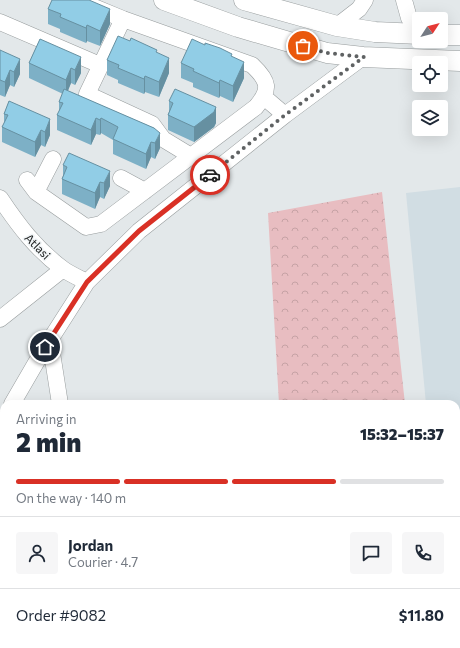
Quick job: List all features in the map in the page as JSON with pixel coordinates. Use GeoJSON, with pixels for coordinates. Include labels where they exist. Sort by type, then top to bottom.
{"type":"FeatureCollection","features":[{"type":"Feature","properties":{"kind":"main road"},"geometry":{"type":"LineString","coordinates":[[164,0],[191,5],[238,27],[327,53],[364,57],[460,61]]}},
{"type":"Feature","properties":{"kind":"main road"},"geometry":{"type":"LineString","coordinates":[[244,0],[337,26],[375,32],[412,34]]}},
{"type":"Feature","properties":{"kind":"main road"},"geometry":{"type":"LineString","coordinates":[[448,35],[460,35]]}},
{"type":"Feature","properties":{"kind":"street"},"geometry":{"type":"LineString","coordinates":[[53,159],[31,186],[86,227],[101,224],[256,107],[264,97],[266,84],[262,74],[252,65],[123,19],[78,0]]}},
{"type":"Feature","properties":{"kind":"street"},"geometry":{"type":"LineString","coordinates":[[337,26],[359,9],[365,0]]}},
{"type":"Feature","properties":{"kind":"street"},"geometry":{"type":"LineString","coordinates":[[404,0],[409,18],[412,23]]}},
{"type":"Feature","properties":{"kind":"street"},"geometry":{"type":"LineString","coordinates":[[123,19],[87,94],[152,124],[163,138],[191,156]]}},
{"type":"Feature","properties":{"kind":"street"},"geometry":{"type":"LineString","coordinates":[[0,22],[100,65]]}},
{"type":"Feature","properties":{"kind":"street"},"geometry":{"type":"LineString","coordinates":[[14,400],[87,282],[139,231],[285,115],[364,57]]}},
{"type":"Feature","properties":{"kind":"street"},"geometry":{"type":"LineString","coordinates":[[264,97],[285,115]]}},
{"type":"Feature","properties":{"kind":"street"},"geometry":{"type":"LineString","coordinates":[[121,178],[145,191]]}},
{"type":"Feature","properties":{"kind":"street","name":"Atlasi"},"geometry":{"type":"LineString","coordinates":[[0,198],[33,244],[63,269],[87,282]]}},
{"type":"Feature","properties":{"kind":"street"},"geometry":{"type":"LineString","coordinates":[[0,319],[63,269]]}},
{"type":"Feature","properties":{"kind":"street"},"geometry":{"type":"LineString","coordinates":[[50,340],[59,400]]}},
{"type":"Feature","properties":{"kind":"shaded area"},"geometry":{"type":"Polygon","coordinates":[[[460,187],[460,400],[426,400],[406,193],[460,187]]]}},
{"type":"Feature","properties":{"kind":"green space"},"geometry":{"type":"Polygon","coordinates":[[[382,192],[405,400],[279,400],[268,213],[382,192]]]}},
{"type":"Feature","properties":{"kind":"building"},"geometry":{"type":"Polygon","coordinates":[[[52,0],[89,0],[110,9],[100,31],[87,25],[86,28],[60,17],[61,14],[48,9],[52,0]]]}},
{"type":"Feature","properties":{"kind":"building"},"geometry":{"type":"Polygon","coordinates":[[[118,36],[130,41],[131,38],[157,50],[156,52],[169,58],[159,82],[145,76],[144,79],[118,68],[119,65],[107,60],[118,36]]]}},
{"type":"Feature","properties":{"kind":"building"},"geometry":{"type":"Polygon","coordinates":[[[40,39],[81,57],[75,70],[71,68],[66,80],[29,63],[40,39]]]}},
{"type":"Feature","properties":{"kind":"building"},"geometry":{"type":"Polygon","coordinates":[[[192,39],[205,45],[205,43],[220,48],[232,54],[231,56],[244,62],[233,86],[220,80],[219,83],[193,71],[194,69],[181,63],[192,39]]]}},
{"type":"Feature","properties":{"kind":"building"},"geometry":{"type":"Polygon","coordinates":[[[0,50],[20,59],[14,72],[10,70],[5,82],[0,80],[0,50]]]}},
{"type":"Feature","properties":{"kind":"building"},"geometry":{"type":"Polygon","coordinates":[[[64,89],[154,128],[160,133],[155,143],[151,142],[146,154],[113,139],[118,127],[101,118],[100,120],[96,118],[91,130],[57,115],[63,103],[59,102],[64,89]]]}},
{"type":"Feature","properties":{"kind":"building"},"geometry":{"type":"Polygon","coordinates":[[[175,89],[216,107],[214,112],[194,127],[168,115],[173,103],[169,101],[175,89]]]}},
{"type":"Feature","properties":{"kind":"building"},"geometry":{"type":"Polygon","coordinates":[[[9,101],[50,119],[45,132],[41,130],[35,142],[2,127],[8,115],[4,114],[9,101]]]}},
{"type":"Feature","properties":{"kind":"building"},"geometry":{"type":"Polygon","coordinates":[[[69,153],[110,171],[104,183],[100,182],[95,193],[62,179],[67,167],[63,165],[69,153]]]}},
{"type":"Feature","properties":{"kind":"way so far"},"geometry":{"type":"LineString","coordinates":[[210,175],[285,115],[364,57],[327,53],[303,46]]}},
{"type":"Feature","properties":{"kind":"route"},"geometry":{"type":"LineString","coordinates":[[45,347],[87,282],[139,231],[210,175]]}}]}
